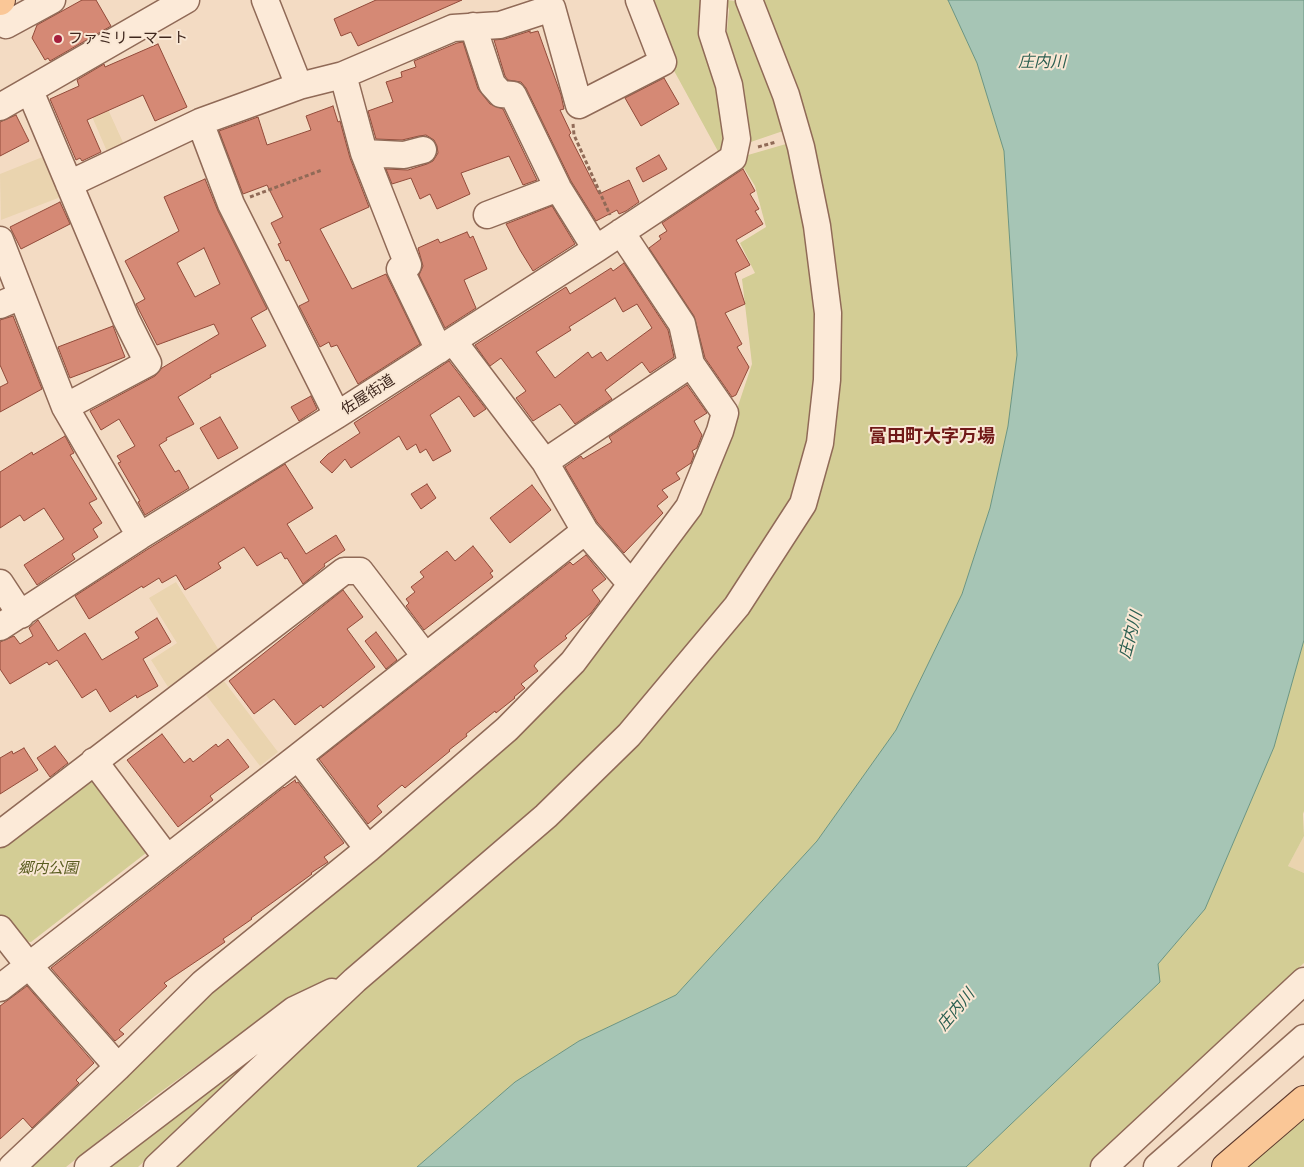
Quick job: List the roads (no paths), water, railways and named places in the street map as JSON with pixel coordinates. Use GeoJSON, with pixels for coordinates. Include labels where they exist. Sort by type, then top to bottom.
{"type":"FeatureCollection","features":[{"type":"Feature","properties":{"kind":"main road"},"geometry":{"type":"LineString","coordinates":[[1226,1167],[1304,1100]]}},
{"type":"Feature","properties":{"kind":"street"},"geometry":{"type":"LineString","coordinates":[[0,20],[6,24],[52,0]]}},
{"type":"Feature","properties":{"kind":"street"},"geometry":{"type":"LineString","coordinates":[[0,107],[186,0]]}},
{"type":"Feature","properties":{"kind":"street"},"geometry":{"type":"LineString","coordinates":[[265,0],[299,86]]}},
{"type":"Feature","properties":{"kind":"street"},"geometry":{"type":"LineString","coordinates":[[69,184],[200,122],[299,86],[343,75],[453,28],[500,25],[552,8],[579,105],[663,62],[638,0]]}},
{"type":"Feature","properties":{"kind":"street","name":"佐屋街道"},"geometry":{"type":"LineString","coordinates":[[10,621],[140,536],[337,415],[596,249],[733,158],[738,139],[729,84],[712,33],[714,0]]}},
{"type":"Feature","properties":{"kind":"street"},"geometry":{"type":"LineString","coordinates":[[157,1167],[355,980],[546,816],[629,735],[737,606],[803,504],[820,443],[827,380],[828,313],[817,226],[801,147],[786,95],[749,0]]}},
{"type":"Feature","properties":{"kind":"street"},"geometry":{"type":"LineString","coordinates":[[473,26],[492,84],[500,94],[513,95],[558,188],[596,249]]}},
{"type":"Feature","properties":{"kind":"street"},"geometry":{"type":"LineString","coordinates":[[343,75],[364,153],[408,265],[400,269],[446,345],[545,462],[585,531],[631,584]]}},
{"type":"Feature","properties":{"kind":"street"},"geometry":{"type":"LineString","coordinates":[[30,91],[123,311],[148,363],[65,407]]}},
{"type":"Feature","properties":{"kind":"street"},"geometry":{"type":"LineString","coordinates":[[200,122],[231,204],[337,415]]}},
{"type":"Feature","properties":{"kind":"street"},"geometry":{"type":"LineString","coordinates":[[364,153],[404,155],[424,150]]}},
{"type":"Feature","properties":{"kind":"street"},"geometry":{"type":"LineString","coordinates":[[487,215],[558,188]]}},
{"type":"Feature","properties":{"kind":"street"},"geometry":{"type":"LineString","coordinates":[[12,1167],[118,1067],[203,983],[368,849],[507,729],[573,662],[689,507],[720,431],[725,413],[691,364],[682,324],[619,233]]}},
{"type":"Feature","properties":{"kind":"street"},"geometry":{"type":"LineString","coordinates":[[0,240],[10,301],[65,407],[140,536]]}},
{"type":"Feature","properties":{"kind":"street"},"geometry":{"type":"LineString","coordinates":[[545,462],[691,364]]}},
{"type":"Feature","properties":{"kind":"street"},"geometry":{"type":"LineString","coordinates":[[0,988],[585,531]]}},
{"type":"Feature","properties":{"kind":"street"},"geometry":{"type":"LineString","coordinates":[[0,834],[344,570],[360,571],[425,656]]}},
{"type":"Feature","properties":{"kind":"street"},"geometry":{"type":"LineString","coordinates":[[0,583],[10,621]]}},
{"type":"Feature","properties":{"kind":"street"},"geometry":{"type":"LineString","coordinates":[[298,757],[368,849]]}},
{"type":"Feature","properties":{"kind":"street"},"geometry":{"type":"LineString","coordinates":[[94,762],[167,858]]}},
{"type":"Feature","properties":{"kind":"street"},"geometry":{"type":"LineString","coordinates":[[0,929],[29,966],[118,1067]]}},
{"type":"Feature","properties":{"kind":"street"},"geometry":{"type":"LineString","coordinates":[[88,1167],[294,1010],[355,980]]}},
{"type":"Feature","properties":{"kind":"street"},"geometry":{"type":"LineString","coordinates":[[1104,1167],[1304,981]]}},
{"type":"Feature","properties":{"kind":"street"},"geometry":{"type":"LineString","coordinates":[[1157,1167],[1304,1038]]}},
{"type":"Feature","properties":{"kind":"water","name":"庄内川"},"geometry":{"type":"Polygon","coordinates":[[[948,0],[1304,0],[1304,640],[1274,747],[1205,909],[1158,964],[1160,982],[966,1167],[417,1167],[515,1082],[579,1041],[676,995],[817,841],[896,730],[962,594],[990,508],[1008,426],[1017,355],[1004,151],[977,63],[948,0]]]}},
{"type":"Feature","properties":{"kind":"place","name":"ファミリーマート"},"geometry":{"type":"Point","coordinates":[58,39]}},
{"type":"Feature","properties":{"kind":"district","name":"富田町大字万場"},"geometry":{"type":"Point","coordinates":[932,437]}},
{"type":"Feature","properties":{"kind":"park label","name":"郷内公園"},"geometry":{"type":"Point","coordinates":[48,869]}}]}
